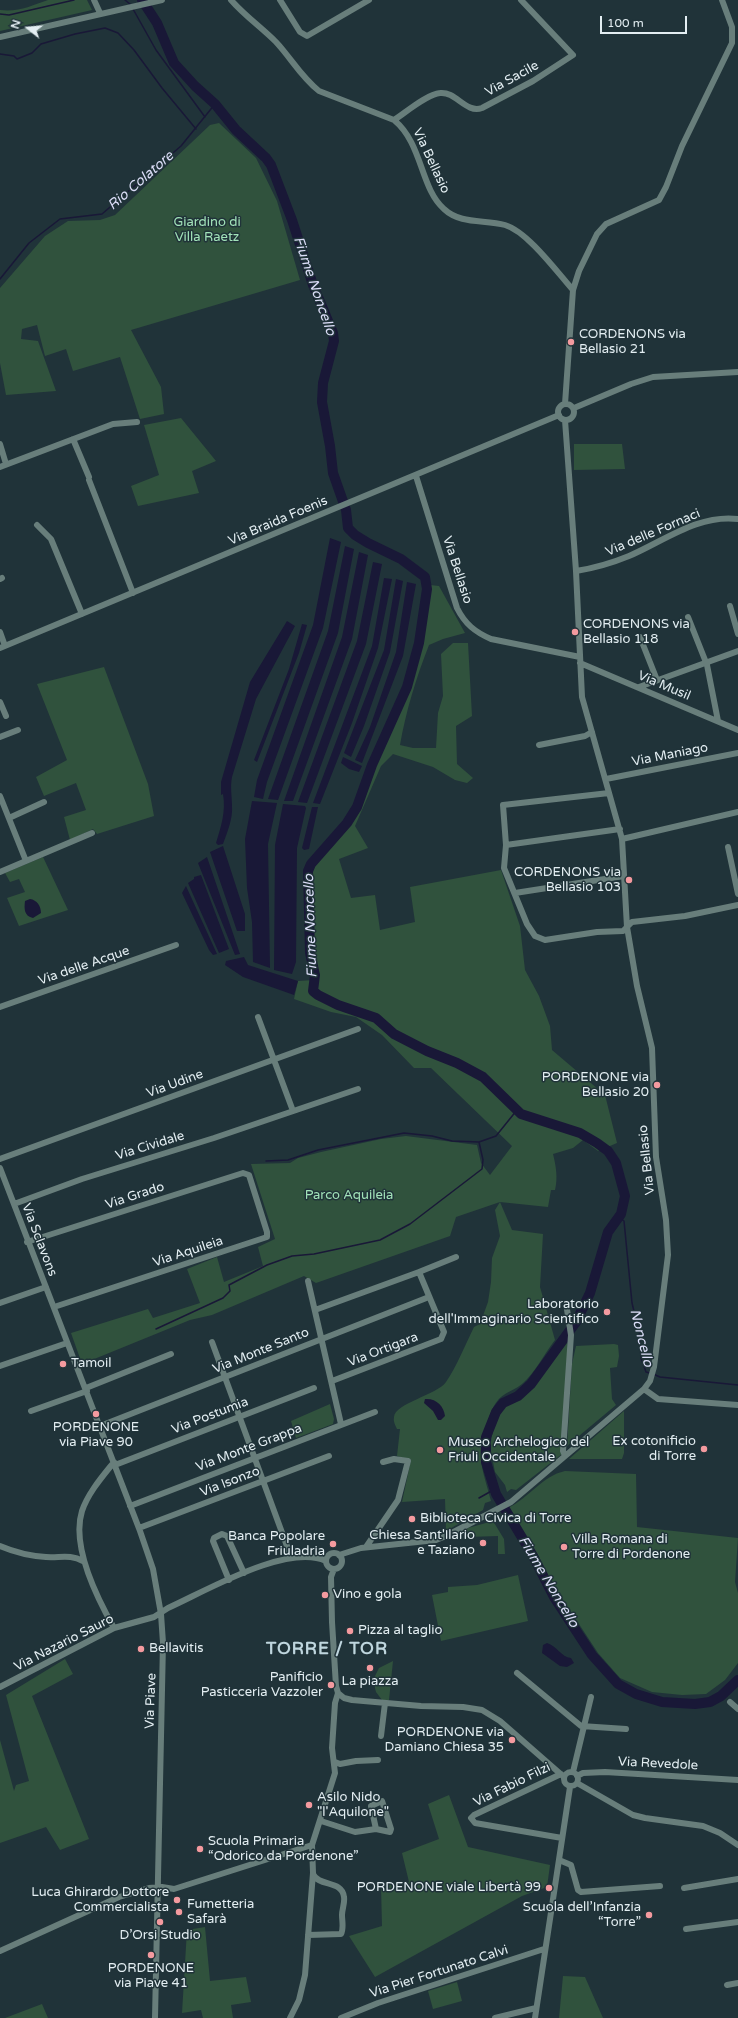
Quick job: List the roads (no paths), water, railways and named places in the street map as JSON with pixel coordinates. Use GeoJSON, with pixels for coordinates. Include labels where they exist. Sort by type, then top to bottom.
{"type":"FeatureCollection","features":[{"type":"Feature","properties":{"kind":"street"},"geometry":{"type":"LineString","coordinates":[[94,0],[100,13]]}},
{"type":"Feature","properties":{"kind":"street"},"geometry":{"type":"LineString","coordinates":[[0,37],[100,13],[151,4],[162,0]]}},
{"type":"Feature","properties":{"kind":"street","name":"Via Bellasio"},"geometry":{"type":"LineString","coordinates":[[231,0],[274,41],[308,82],[319,91],[394,120],[403,127],[411,139],[434,197],[445,210],[472,222],[500,224],[511,228],[536,247],[573,290]]}},
{"type":"Feature","properties":{"kind":"street","name":"Via Bellasio"},"geometry":{"type":"LineString","coordinates":[[236,0],[239,9]]}},
{"type":"Feature","properties":{"kind":"street"},"geometry":{"type":"LineString","coordinates":[[280,0],[300,32],[307,36],[369,0]]}},
{"type":"Feature","properties":{"kind":"street","name":"Via Sacile"},"geometry":{"type":"LineString","coordinates":[[394,120],[432,95],[440,93],[448,93],[476,110],[482,108],[533,81],[573,55],[521,0]]}},
{"type":"Feature","properties":{"kind":"street"},"geometry":{"type":"LineString","coordinates":[[565,404],[573,290],[579,271],[587,252],[606,224],[659,200],[666,187],[682,146],[732,43],[732,27],[722,0]]}},
{"type":"Feature","properties":{"kind":"street"},"geometry":{"type":"LineString","coordinates":[[574,408],[631,384],[653,377],[738,372]]}},
{"type":"Feature","properties":{"kind":"street"},"geometry":{"type":"LineString","coordinates":[[565,404],[570,404],[574,408],[573,417],[565,420],[559,415],[558,409],[565,404]]}},
{"type":"Feature","properties":{"kind":"street","name":"Via Braida Foenis"},"geometry":{"type":"LineString","coordinates":[[0,632],[3,647],[416,476],[559,415]]}},
{"type":"Feature","properties":{"kind":"street","name":"Via Bellasio"},"geometry":{"type":"LineString","coordinates":[[339,1555],[366,1547],[436,1540],[511,1502],[644,1389],[650,1381],[654,1367],[668,1255],[666,1220],[656,1157],[652,1048],[637,986],[627,927],[622,839],[582,697],[576,571],[565,420]]}},
{"type":"Feature","properties":{"kind":"street"},"geometry":{"type":"LineString","coordinates":[[0,444],[3,466],[113,424],[137,422]]}},
{"type":"Feature","properties":{"kind":"street"},"geometry":{"type":"LineString","coordinates":[[73,439],[133,593]]}},
{"type":"Feature","properties":{"kind":"street","name":"Via Bellasio"},"geometry":{"type":"LineString","coordinates":[[416,476],[457,608],[463,619],[478,633],[491,639],[580,660]]}},
{"type":"Feature","properties":{"kind":"street","name":"Via delle Fornaci"},"geometry":{"type":"LineString","coordinates":[[576,571],[603,566],[630,556],[688,527],[708,520],[727,517],[738,518]]}},
{"type":"Feature","properties":{"kind":"street"},"geometry":{"type":"LineString","coordinates":[[37,524],[51,539],[82,614]]}},
{"type":"Feature","properties":{"kind":"street"},"geometry":{"type":"LineString","coordinates":[[730,606],[738,634]]}},
{"type":"Feature","properties":{"kind":"street"},"geometry":{"type":"LineString","coordinates":[[688,617],[706,662],[718,721]]}},
{"type":"Feature","properties":{"kind":"street"},"geometry":{"type":"LineString","coordinates":[[640,637],[657,680]]}},
{"type":"Feature","properties":{"kind":"street"},"geometry":{"type":"LineString","coordinates":[[639,687],[738,651]]}},
{"type":"Feature","properties":{"kind":"street","name":"Via Musil"},"geometry":{"type":"LineString","coordinates":[[580,660],[738,730]]}},
{"type":"Feature","properties":{"kind":"street"},"geometry":{"type":"LineString","coordinates":[[0,702],[6,716]]}},
{"type":"Feature","properties":{"kind":"street"},"geometry":{"type":"LineString","coordinates":[[0,738],[18,730]]}},
{"type":"Feature","properties":{"kind":"street"},"geometry":{"type":"LineString","coordinates":[[539,745],[586,736],[592,732]]}},
{"type":"Feature","properties":{"kind":"street","name":"Via Maniago"},"geometry":{"type":"LineString","coordinates":[[606,779],[738,753]]}},
{"type":"Feature","properties":{"kind":"street"},"geometry":{"type":"LineString","coordinates":[[609,793],[503,805],[506,845],[504,868],[527,924],[535,936],[545,940],[597,932],[623,930],[632,922],[685,916],[738,905]]}},
{"type":"Feature","properties":{"kind":"street"},"geometry":{"type":"LineString","coordinates":[[0,796],[26,861]]}},
{"type":"Feature","properties":{"kind":"street"},"geometry":{"type":"LineString","coordinates":[[9,818],[44,802]]}},
{"type":"Feature","properties":{"kind":"street"},"geometry":{"type":"LineString","coordinates":[[622,839],[738,812]]}},
{"type":"Feature","properties":{"kind":"street"},"geometry":{"type":"LineString","coordinates":[[506,845],[620,830]]}},
{"type":"Feature","properties":{"kind":"street"},"geometry":{"type":"LineString","coordinates":[[0,872],[92,833]]}},
{"type":"Feature","properties":{"kind":"street"},"geometry":{"type":"LineString","coordinates":[[728,847],[738,894]]}},
{"type":"Feature","properties":{"kind":"street"},"geometry":{"type":"LineString","coordinates":[[515,893],[624,876]]}},
{"type":"Feature","properties":{"kind":"street","name":"Via delle Acque"},"geometry":{"type":"LineString","coordinates":[[0,1007],[176,945]]}},
{"type":"Feature","properties":{"kind":"street"},"geometry":{"type":"LineString","coordinates":[[258,1017],[293,1110]]}},
{"type":"Feature","properties":{"kind":"street","name":"Via Udine"},"geometry":{"type":"LineString","coordinates":[[0,1159],[358,1029]]}},
{"type":"Feature","properties":{"kind":"street","name":"Via Cividale"},"geometry":{"type":"LineString","coordinates":[[14,1204],[82,1178],[214,1138],[358,1089]]}},
{"type":"Feature","properties":{"kind":"street","name":"Via Sclavons"},"geometry":{"type":"LineString","coordinates":[[0,1168],[62,1330]]}},
{"type":"Feature","properties":{"kind":"street","name":"Via Grado"},"geometry":{"type":"LineString","coordinates":[[28,1242],[243,1173],[249,1175]]}},
{"type":"Feature","properties":{"kind":"street","name":"Via Aquileia"},"geometry":{"type":"LineString","coordinates":[[54,1307],[267,1237],[268,1232],[249,1175]]}},
{"type":"Feature","properties":{"kind":"street"},"geometry":{"type":"LineString","coordinates":[[315,1310],[456,1257]]}},
{"type":"Feature","properties":{"kind":"street","name":"Via Ortigara"},"geometry":{"type":"LineString","coordinates":[[332,1381],[441,1339],[444,1332],[419,1272]]}},
{"type":"Feature","properties":{"kind":"street"},"geometry":{"type":"LineString","coordinates":[[308,1281],[341,1424]]}},
{"type":"Feature","properties":{"kind":"street"},"geometry":{"type":"LineString","coordinates":[[0,1303],[46,1287]]}},
{"type":"Feature","properties":{"kind":"street","name":"Via Monte Santo"},"geometry":{"type":"LineString","coordinates":[[100,1426],[429,1297]]}},
{"type":"Feature","properties":{"kind":"street"},"geometry":{"type":"LineString","coordinates":[[565,1456],[563,1451],[571,1335],[566,1303]]}},
{"type":"Feature","properties":{"kind":"street","name":"Via Piave"},"geometry":{"type":"LineString","coordinates":[[62,1330],[139,1528],[153,1570],[161,1614],[164,1664],[155,2018]]}},
{"type":"Feature","properties":{"kind":"street"},"geometry":{"type":"LineString","coordinates":[[212,1342],[256,1458],[291,1557]]}},
{"type":"Feature","properties":{"kind":"street"},"geometry":{"type":"LineString","coordinates":[[0,1366],[67,1343]]}},
{"type":"Feature","properties":{"kind":"street"},"geometry":{"type":"LineString","coordinates":[[31,1411],[86,1390],[171,1354]]}},
{"type":"Feature","properties":{"kind":"street","name":"Via Postumia"},"geometry":{"type":"LineString","coordinates":[[114,1463],[314,1388]]}},
{"type":"Feature","properties":{"kind":"street"},"geometry":{"type":"LineString","coordinates":[[644,1389],[658,1399],[738,1405]]}},
{"type":"Feature","properties":{"kind":"street","name":"Via Monte Grappa"},"geometry":{"type":"LineString","coordinates":[[130,1506],[375,1412]]}},
{"type":"Feature","properties":{"kind":"street","name":"Via Isonzo"},"geometry":{"type":"LineString","coordinates":[[139,1528],[329,1456]]}},
{"type":"Feature","properties":{"kind":"street"},"geometry":{"type":"LineString","coordinates":[[366,1547],[398,1500],[408,1461],[394,1459],[383,1462]]}},
{"type":"Feature","properties":{"kind":"street"},"geometry":{"type":"LineString","coordinates":[[114,1463],[94,1488],[82,1512],[80,1528],[84,1561],[114,1628]]}},
{"type":"Feature","properties":{"kind":"street"},"geometry":{"type":"LineString","coordinates":[[229,1580],[213,1541],[215,1537],[222,1534],[227,1536],[244,1573]]}},
{"type":"Feature","properties":{"kind":"street"},"geometry":{"type":"LineString","coordinates":[[0,1546],[14,1552],[48,1557],[68,1556],[84,1561]]}},
{"type":"Feature","properties":{"kind":"street"},"geometry":{"type":"LineString","coordinates":[[290,2018],[303,1988],[313,1874],[312,1845],[334,1779],[335,1762],[333,1742],[335,1702],[338,1693],[336,1686],[332,1622],[332,1577],[334,1569],[341,1564],[339,1555],[331,1554],[326,1561],[328,1567],[334,1569]]}},
{"type":"Feature","properties":{"kind":"street","name":"Via Nazario Sauro"},"geometry":{"type":"LineString","coordinates":[[0,1687],[114,1628],[161,1614],[168,1608],[260,1566],[291,1557],[317,1557],[326,1561]]}},
{"type":"Feature","properties":{"kind":"street"},"geometry":{"type":"LineString","coordinates":[[517,1673],[578,1724],[584,1726],[626,1729]]}},
{"type":"Feature","properties":{"kind":"street"},"geometry":{"type":"LineString","coordinates":[[338,1693],[348,1700],[462,1707],[482,1710],[500,1721],[562,1776],[564,1783],[570,1786],[577,1783]]}},
{"type":"Feature","properties":{"kind":"street"},"geometry":{"type":"LineString","coordinates":[[591,1697],[575,1774],[577,1783],[633,1814],[644,1818],[704,1826],[720,1833],[738,1845]]}},
{"type":"Feature","properties":{"kind":"street"},"geometry":{"type":"LineString","coordinates":[[730,1702],[738,1709]]}},
{"type":"Feature","properties":{"kind":"street"},"geometry":{"type":"LineString","coordinates":[[381,1736],[385,1703]]}},
{"type":"Feature","properties":{"kind":"street"},"geometry":{"type":"LineString","coordinates":[[335,1762],[340,1764],[356,1761],[378,1760]]}},
{"type":"Feature","properties":{"kind":"street","name":"Via Revedole"},"geometry":{"type":"LineString","coordinates":[[575,1774],[605,1772],[738,1780]]}},
{"type":"Feature","properties":{"kind":"street"},"geometry":{"type":"LineString","coordinates":[[562,1776],[567,1773],[575,1774]]}},
{"type":"Feature","properties":{"kind":"street","name":"Via Fabio Filzi"},"geometry":{"type":"LineString","coordinates":[[562,1776],[474,1815],[471,1818],[475,1823],[562,1838]]}},
{"type":"Feature","properties":{"kind":"street"},"geometry":{"type":"LineString","coordinates":[[535,2018],[544,1949],[570,1786]]}},
{"type":"Feature","properties":{"kind":"street"},"geometry":{"type":"LineString","coordinates":[[321,1821],[355,1832],[376,1829],[387,1832],[391,1829],[382,1801],[371,1806],[376,1829]]}},
{"type":"Feature","properties":{"kind":"street"},"geometry":{"type":"LineString","coordinates":[[0,1951],[119,1897],[158,1886],[174,1890],[312,1845]]}},
{"type":"Feature","properties":{"kind":"street"},"geometry":{"type":"LineString","coordinates":[[559,1860],[571,1865],[578,1890],[582,1892],[660,1886]]}},
{"type":"Feature","properties":{"kind":"street"},"geometry":{"type":"LineString","coordinates":[[308,1935],[339,1934],[342,1933],[343,1929],[343,1891],[336,1886],[316,1879],[313,1874]]}},
{"type":"Feature","properties":{"kind":"street"},"geometry":{"type":"LineString","coordinates":[[684,1888],[738,1879]]}},
{"type":"Feature","properties":{"kind":"street"},"geometry":{"type":"LineString","coordinates":[[686,1929],[738,1922]]}},
{"type":"Feature","properties":{"kind":"street","name":"Via Pier Fortunato Calvi"},"geometry":{"type":"LineString","coordinates":[[341,2018],[378,2003],[544,1949]]}},
{"type":"Feature","properties":{"kind":"street"},"geometry":{"type":"LineString","coordinates":[[727,1985],[738,1983]]}},
{"type":"Feature","properties":{"kind":"street"},"geometry":{"type":"LineString","coordinates":[[495,2018],[536,2008]]}},
{"type":"Feature","properties":{"kind":"waterway"},"geometry":{"type":"LineString","coordinates":[[0,14],[9,15],[74,0]]}},
{"type":"Feature","properties":{"kind":"waterway"},"geometry":{"type":"LineString","coordinates":[[125,0],[131,5]]}},
{"type":"Feature","properties":{"kind":"waterway","name":"Fiume Noncello"},"geometry":{"type":"LineString","coordinates":[[142,0],[157,23],[174,63],[195,86],[215,104],[236,130],[266,158],[271,165],[292,220],[313,285],[333,333],[334,341],[323,383],[322,402],[333,473],[346,510],[348,528],[355,535],[368,543],[401,559],[425,577],[427,589],[419,643],[407,687],[372,765],[357,807],[347,823],[311,864],[308,871],[310,953],[315,975],[313,991],[338,1005],[376,1018],[394,1034],[427,1051],[457,1063],[483,1077],[521,1114],[580,1133],[608,1151],[616,1163],[625,1196],[621,1214],[608,1232],[590,1293],[576,1322],[531,1384],[518,1396],[503,1403],[496,1412],[486,1437],[486,1462],[496,1494],[533,1556],[554,1597],[592,1655],[618,1684],[636,1694],[662,1702],[695,1704],[710,1702],[721,1696],[738,1680]]}},
{"type":"Feature","properties":{"kind":"waterway"},"geometry":{"type":"LineString","coordinates":[[133,9],[156,50],[205,117]]}},
{"type":"Feature","properties":{"kind":"waterway"},"geometry":{"type":"LineString","coordinates":[[0,54],[14,56],[17,59],[32,53],[41,44],[75,34],[105,28],[118,33],[134,50],[162,88],[196,129]]}},
{"type":"Feature","properties":{"kind":"waterway","name":"Rio Colatore"},"geometry":{"type":"LineString","coordinates":[[0,279],[29,243],[60,219],[102,214],[181,146],[215,104]]}},
{"type":"Feature","properties":{"kind":"waterway"},"geometry":{"type":"LineString","coordinates":[[156,1329],[223,1298],[230,1291],[229,1285],[267,1265],[292,1256],[314,1254],[380,1240],[410,1224],[482,1169],[483,1160],[479,1142],[496,1136],[517,1110]]}},
{"type":"Feature","properties":{"kind":"waterway"},"geometry":{"type":"LineString","coordinates":[[266,1161],[288,1160],[318,1150],[404,1133],[432,1136],[452,1141],[479,1142]]}},
{"type":"Feature","properties":{"kind":"waterway","name":"Noncello"},"geometry":{"type":"LineString","coordinates":[[619,1217],[624,1221],[632,1303],[640,1336],[641,1358],[646,1372],[650,1373]]}},
{"type":"Feature","properties":{"kind":"waterway","name":"Noncello"},"geometry":{"type":"LineString","coordinates":[[653,1374],[660,1377],[738,1385]]}},
{"type":"Feature","properties":{"kind":"waterway"},"geometry":{"type":"LineString","coordinates":[[479,1498],[495,1489]]}},
{"type":"Feature","properties":{"kind":"place","name":"CORDENONS via Bellasio 21"},"geometry":{"type":"Point","coordinates":[571,342]}},
{"type":"Feature","properties":{"kind":"place","name":"CORDENONS via Bellasio 118"},"geometry":{"type":"Point","coordinates":[575,632]}},
{"type":"Feature","properties":{"kind":"place","name":"CORDENONS via Bellasio 103"},"geometry":{"type":"Point","coordinates":[629,880]}},
{"type":"Feature","properties":{"kind":"place","name":"PORDENONE via Bellasio 20"},"geometry":{"type":"Point","coordinates":[657,1085]}},
{"type":"Feature","properties":{"kind":"place","name":"Laboratorio dell'Immaginario Scientifico"},"geometry":{"type":"Point","coordinates":[607,1312]}},
{"type":"Feature","properties":{"kind":"place","name":"Tamoil"},"geometry":{"type":"Point","coordinates":[63,1364]}},
{"type":"Feature","properties":{"kind":"place","name":"PORDENONE via Piave 90"},"geometry":{"type":"Point","coordinates":[96,1414]}},
{"type":"Feature","properties":{"kind":"place","name":"Ex cotonificio di Torre"},"geometry":{"type":"Point","coordinates":[704,1449]}},
{"type":"Feature","properties":{"kind":"place","name":"Museo Archelogico del Friuli Occidentale"},"geometry":{"type":"Point","coordinates":[440,1450]}},
{"type":"Feature","properties":{"kind":"place","name":"Biblioteca Civica di Torre"},"geometry":{"type":"Point","coordinates":[412,1519]}},
{"type":"Feature","properties":{"kind":"place","name":"Chiesa Sant'Ilario e Taziano"},"geometry":{"type":"Point","coordinates":[483,1543]}},
{"type":"Feature","properties":{"kind":"place","name":"Banca Popolare Friuladria"},"geometry":{"type":"Point","coordinates":[333,1544]}},
{"type":"Feature","properties":{"kind":"place","name":"Villa Romana di Torre di Pordenone"},"geometry":{"type":"Point","coordinates":[564,1547]}},
{"type":"Feature","properties":{"kind":"place","name":"Vino e gola"},"geometry":{"type":"Point","coordinates":[325,1595]}},
{"type":"Feature","properties":{"kind":"place","name":"Pizza al taglio"},"geometry":{"type":"Point","coordinates":[350,1631]}},
{"type":"Feature","properties":{"kind":"place","name":"Bellavitis"},"geometry":{"type":"Point","coordinates":[141,1649]}},
{"type":"Feature","properties":{"kind":"place","name":"La piazza"},"geometry":{"type":"Point","coordinates":[370,1668]}},
{"type":"Feature","properties":{"kind":"place","name":"Panificio Pasticceria Vazzoler"},"geometry":{"type":"Point","coordinates":[331,1685]}},
{"type":"Feature","properties":{"kind":"place","name":"PORDENONE via Damiano Chiesa 35"},"geometry":{"type":"Point","coordinates":[512,1740]}},
{"type":"Feature","properties":{"kind":"place","name":"Asilo Nido \"l'Aquilone\""},"geometry":{"type":"Point","coordinates":[309,1805]}},
{"type":"Feature","properties":{"kind":"place","name":"Scuola Primaria “Odorico da Pordenone”"},"geometry":{"type":"Point","coordinates":[200,1849]}},
{"type":"Feature","properties":{"kind":"place","name":"PORDENONE viale Libertà 99"},"geometry":{"type":"Point","coordinates":[549,1888]}},
{"type":"Feature","properties":{"kind":"place","name":"Luca Ghirardo Dottore Commercialista"},"geometry":{"type":"Point","coordinates":[177,1900]}},
{"type":"Feature","properties":{"kind":"place","name":"Fumetteria Safarà"},"geometry":{"type":"Point","coordinates":[179,1912]}},
{"type":"Feature","properties":{"kind":"place","name":"Scuola dell’Infanzia “Torre”"},"geometry":{"type":"Point","coordinates":[649,1915]}},
{"type":"Feature","properties":{"kind":"place","name":"D’Orsi Studio"},"geometry":{"type":"Point","coordinates":[160,1922]}},
{"type":"Feature","properties":{"kind":"place","name":"PORDENONE via Piave 41"},"geometry":{"type":"Point","coordinates":[151,1955]}},
{"type":"Feature","properties":{"kind":"district","name":"TORRE / TOR"},"geometry":{"type":"Point","coordinates":[327,1650]}},
{"type":"Feature","properties":{"kind":"park label","name":"Giardino di Villa Raetz"},"geometry":{"type":"Point","coordinates":[207,230]}},
{"type":"Feature","properties":{"kind":"park label","name":"Parco Aquileia"},"geometry":{"type":"Point","coordinates":[349,1196]}}]}
